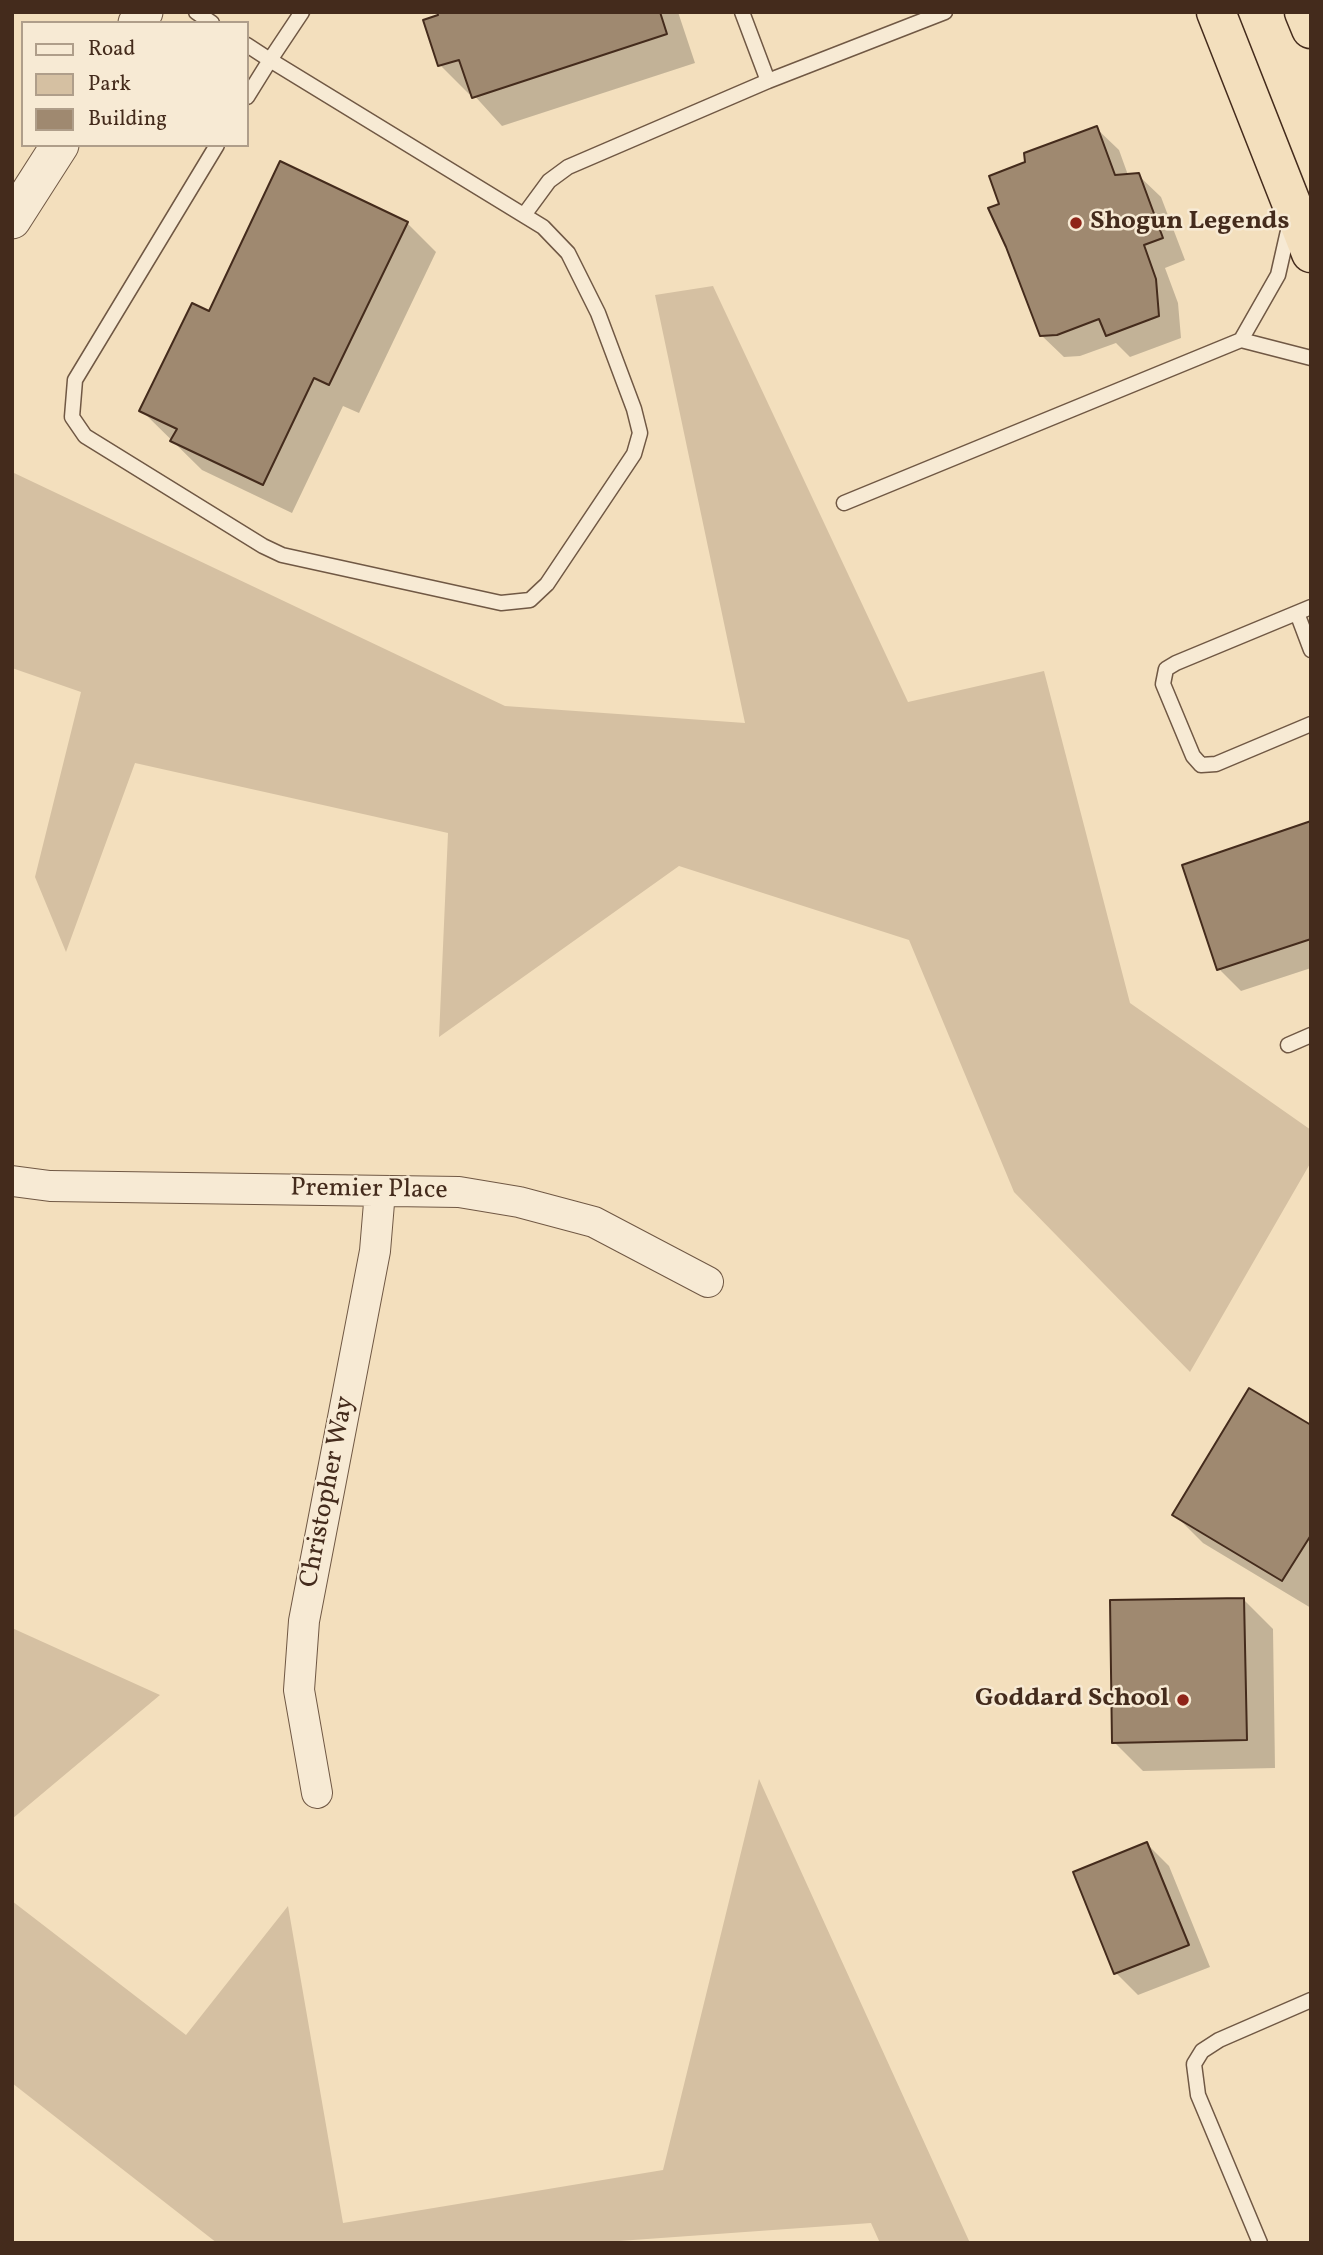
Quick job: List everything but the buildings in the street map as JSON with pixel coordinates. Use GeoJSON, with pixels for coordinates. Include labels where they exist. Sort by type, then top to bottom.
{"type":"FeatureCollection","features":[{"type":"Feature","properties":{"kind":"highway"},"geometry":{"type":"LineString","coordinates":[[1216,12],[1311,253]]}},
{"type":"Feature","properties":{"kind":"highway"},"geometry":{"type":"LineString","coordinates":[[1304,12],[1311,29]]}},
{"type":"Feature","properties":{"kind":"street"},"geometry":{"type":"LineString","coordinates":[[12,220],[59,147]]}},
{"type":"Feature","properties":{"kind":"street","name":"Premier Place"},"geometry":{"type":"LineString","coordinates":[[12,1181],[50,1186],[459,1192],[519,1202],[594,1222],[708,1282]]}},
{"type":"Feature","properties":{"kind":"street","name":"Christopher Way"},"geometry":{"type":"LineString","coordinates":[[317,1793],[299,1690],[303,1621],[375,1251],[380,1191]]}},
{"type":"Feature","properties":{"kind":"lane"},"geometry":{"type":"LineString","coordinates":[[248,95],[302,12]]}},
{"type":"Feature","properties":{"kind":"lane"},"geometry":{"type":"LineString","coordinates":[[742,12],[768,81]]}},
{"type":"Feature","properties":{"kind":"lane"},"geometry":{"type":"LineString","coordinates":[[524,215],[549,181],[568,167],[768,81],[945,12]]}},
{"type":"Feature","properties":{"kind":"lane"},"geometry":{"type":"LineString","coordinates":[[217,147],[75,380],[72,417],[85,436],[282,555],[501,603],[530,600],[547,584],[634,454],[640,433],[635,409],[598,313],[568,253],[543,227],[248,46]]}},
{"type":"Feature","properties":{"kind":"lane"},"geometry":{"type":"LineString","coordinates":[[1241,340],[1278,275],[1294,209]]}},
{"type":"Feature","properties":{"kind":"lane"},"geometry":{"type":"LineString","coordinates":[[844,503],[1241,340],[1311,358]]}},
{"type":"Feature","properties":{"kind":"lane"},"geometry":{"type":"LineString","coordinates":[[1311,650],[1304,610],[1176,663],[1166,669],[1163,684],[1192,756],[1202,765],[1216,764],[1311,724]]}},
{"type":"Feature","properties":{"kind":"lane"},"geometry":{"type":"LineString","coordinates":[[1289,1045],[1311,1035]]}},
{"type":"Feature","properties":{"kind":"lane"},"geometry":{"type":"LineString","coordinates":[[1260,2243],[1198,2095],[1194,2064],[1202,2051],[1219,2040],[1311,2000]]}},
{"type":"Feature","properties":{"kind":"green space"},"geometry":{"type":"Polygon","coordinates":[[[713,286],[908,702],[1044,671],[1130,1003],[1311,1130],[1311,1162],[1190,1372],[1014,1192],[909,940],[679,866],[439,1037],[448,833],[135,763],[66,952],[35,877],[81,692],[12,668],[12,472],[505,706],[745,723],[655,295],[713,286]]]}},
{"type":"Feature","properties":{"kind":"green space"},"geometry":{"type":"Polygon","coordinates":[[[12,1628],[160,1695],[12,1819],[12,1628]]]}},
{"type":"Feature","properties":{"kind":"green space"},"geometry":{"type":"Polygon","coordinates":[[[759,1779],[970,2243],[880,2243],[871,2223],[591,2243],[217,2243],[12,2083],[12,1901],[186,2035],[288,1906],[343,2223],[663,2170],[759,1779]]]}},
{"type":"Feature","properties":{"kind":"place","name":"Shogun Legends"},"geometry":{"type":"Point","coordinates":[1076,223]}},
{"type":"Feature","properties":{"kind":"place","name":"Goddard School"},"geometry":{"type":"Point","coordinates":[1183,1700]}}]}
